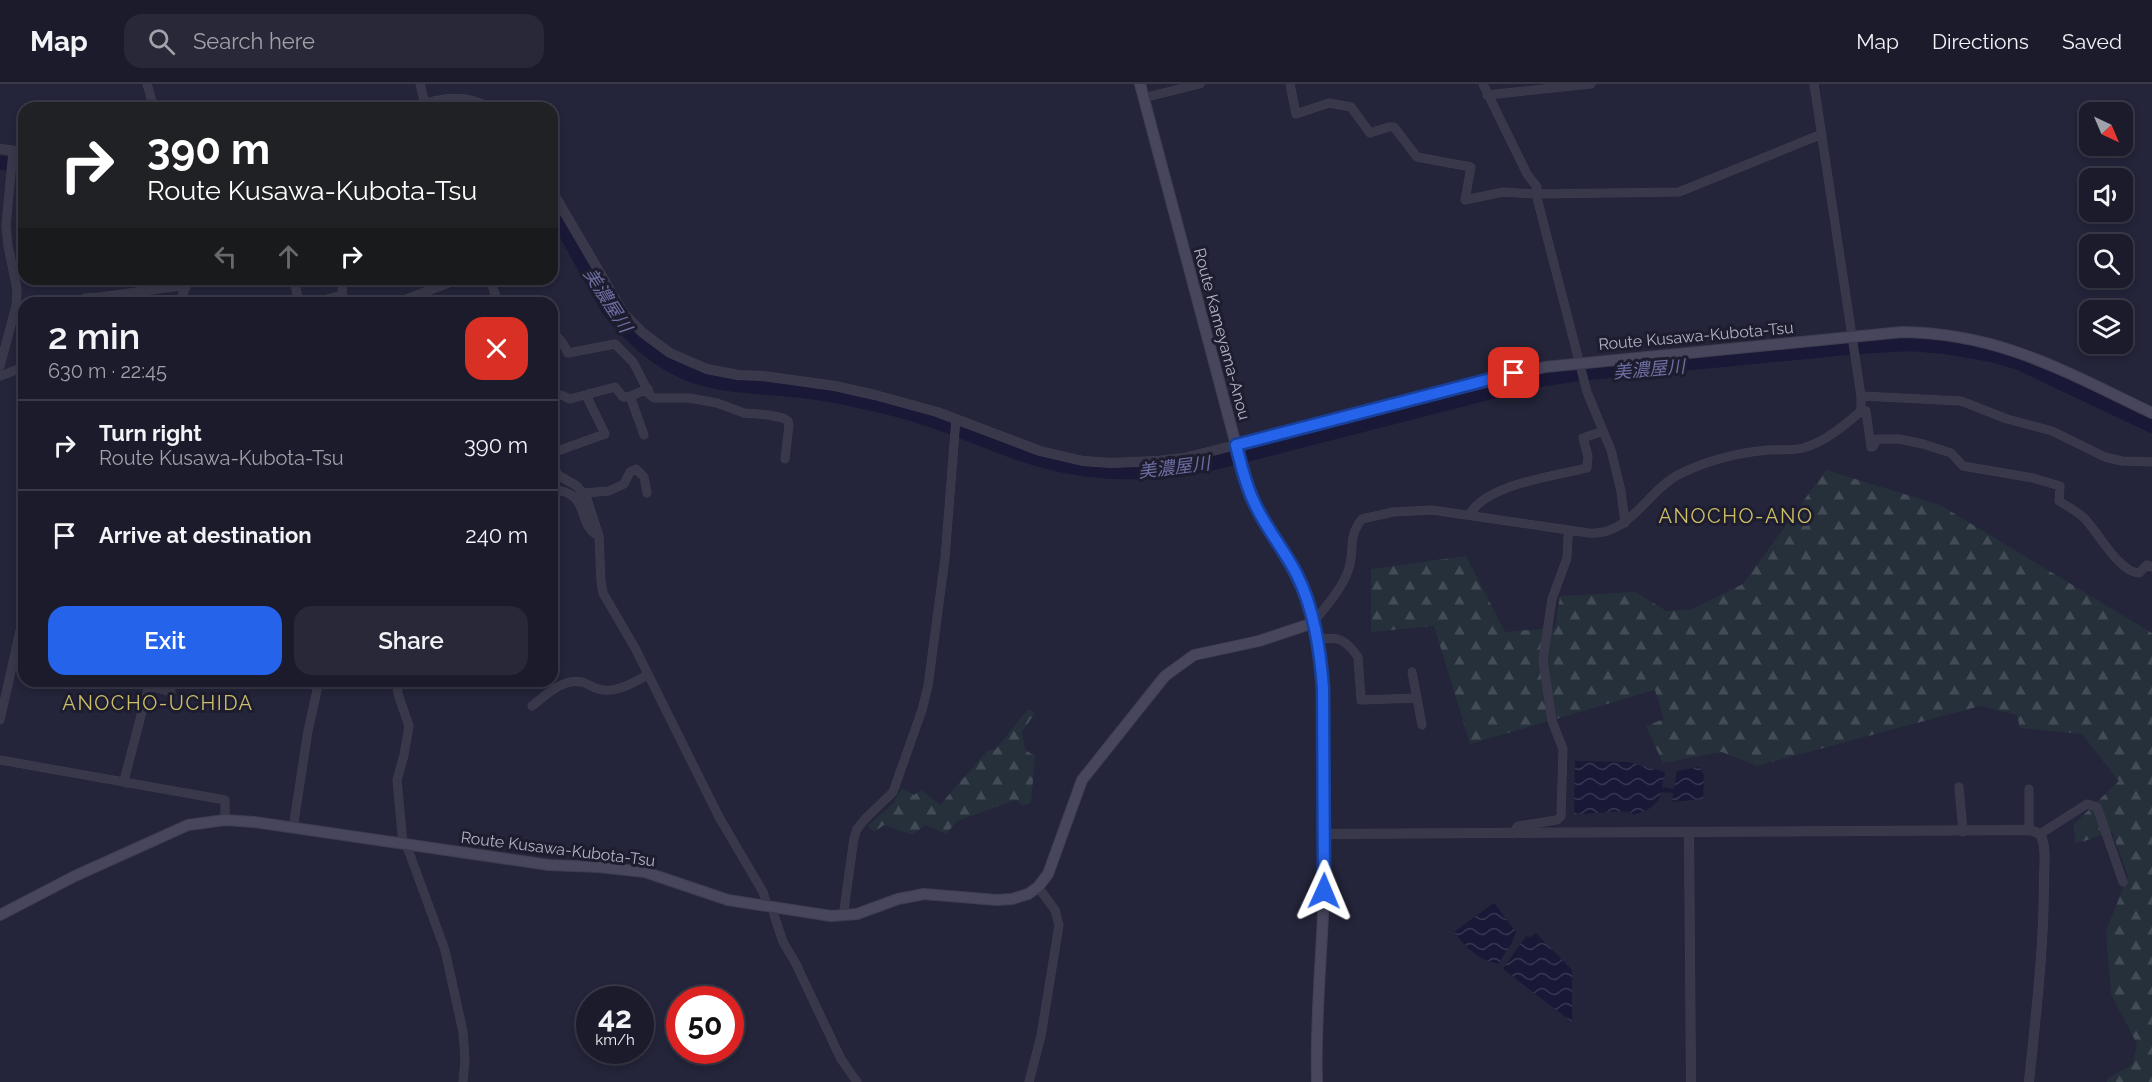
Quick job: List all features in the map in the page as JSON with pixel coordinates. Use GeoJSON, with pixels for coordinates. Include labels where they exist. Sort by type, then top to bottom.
{"type":"FeatureCollection","features":[{"type":"Feature","properties":{"kind":"main road","name":"Route Kameyama-Anou"},"geometry":{"type":"LineString","coordinates":[[1140,84],[1253,501],[1295,572],[1317,640],[1323,688],[1325,834],[1317,1082]]}},
{"type":"Feature","properties":{"kind":"main road","name":"Route Kusawa-Kubota-Tsu"},"geometry":{"type":"LineString","coordinates":[[1237,447],[1514,373],[1579,364],[1917,332],[1980,340],[2012,349],[2051,364],[2152,413]]}},
{"type":"Feature","properties":{"kind":"main road"},"geometry":{"type":"LineString","coordinates":[[1038,887],[1052,868],[1082,780],[1159,682],[1179,664],[1194,655],[1259,641],[1313,623]]}},
{"type":"Feature","properties":{"kind":"main road","name":"Route Kusawa-Kubota-Tsu"},"geometry":{"type":"LineString","coordinates":[[0,915],[75,876],[188,825],[225,820],[254,822],[549,865],[645,872],[728,900],[810,914],[843,916],[858,914],[898,899],[918,895],[1005,900],[1023,896],[1038,887]]}},
{"type":"Feature","properties":{"kind":"street"},"geometry":{"type":"LineString","coordinates":[[147,84],[152,102]]}},
{"type":"Feature","properties":{"kind":"street"},"geometry":{"type":"LineString","coordinates":[[420,84],[425,102]]}},
{"type":"Feature","properties":{"kind":"street"},"geometry":{"type":"LineString","coordinates":[[1143,98],[1200,84]]}},
{"type":"Feature","properties":{"kind":"street"},"geometry":{"type":"LineString","coordinates":[[1290,84],[1296,114],[1329,103],[1351,107],[1370,132],[1394,127],[1417,157],[1471,167],[1465,200],[1503,192],[1536,194],[1679,192],[1821,134]]}},
{"type":"Feature","properties":{"kind":"street"},"geometry":{"type":"LineString","coordinates":[[1483,84],[1527,174],[1537,187],[1536,194],[1583,380],[1611,450],[1619,478],[1625,523]]}},
{"type":"Feature","properties":{"kind":"street"},"geometry":{"type":"LineString","coordinates":[[1487,94],[1591,84]]}},
{"type":"Feature","properties":{"kind":"street"},"geometry":{"type":"LineString","coordinates":[[1814,84],[1862,411]]}},
{"type":"Feature","properties":{"kind":"street"},"geometry":{"type":"LineString","coordinates":[[436,102],[445,98],[467,99],[475,102]]}},
{"type":"Feature","properties":{"kind":"street"},"geometry":{"type":"LineString","coordinates":[[0,149],[13,154],[18,153]]}},
{"type":"Feature","properties":{"kind":"street"},"geometry":{"type":"LineString","coordinates":[[0,366],[16,306],[17,289],[6,226],[13,154]]}},
{"type":"Feature","properties":{"kind":"street"},"geometry":{"type":"LineString","coordinates":[[558,202],[616,304],[634,325],[670,353],[698,365],[723,373],[835,386],[904,402],[1040,451],[1083,461],[1111,464],[1139,463],[1175,459],[1237,447]]}},
{"type":"Feature","properties":{"kind":"street"},"geometry":{"type":"LineString","coordinates":[[116,297],[174,285]]}},
{"type":"Feature","properties":{"kind":"street"},"geometry":{"type":"LineString","coordinates":[[343,285],[344,297]]}},
{"type":"Feature","properties":{"kind":"street"},"geometry":{"type":"LineString","coordinates":[[421,297],[444,285]]}},
{"type":"Feature","properties":{"kind":"street"},"geometry":{"type":"LineString","coordinates":[[332,297],[342,294]]}},
{"type":"Feature","properties":{"kind":"street"},"geometry":{"type":"LineString","coordinates":[[558,338],[568,353],[615,344],[633,362],[650,395],[654,398],[689,398],[744,413],[783,418],[788,421],[789,425],[786,459]]}},
{"type":"Feature","properties":{"kind":"street"},"geometry":{"type":"LineString","coordinates":[[0,376],[18,369]]}},
{"type":"Feature","properties":{"kind":"street"},"geometry":{"type":"LineString","coordinates":[[558,395],[570,399],[615,387],[623,397],[648,389]]}},
{"type":"Feature","properties":{"kind":"street"},"geometry":{"type":"LineString","coordinates":[[558,451],[604,434],[588,399],[590,393]]}},
{"type":"Feature","properties":{"kind":"street"},"geometry":{"type":"LineString","coordinates":[[630,396],[644,435]]}},
{"type":"Feature","properties":{"kind":"street"},"geometry":{"type":"LineString","coordinates":[[1861,396],[1960,401],[2007,419],[2052,431],[2105,457],[2122,461],[2152,462]]}},
{"type":"Feature","properties":{"kind":"street"},"geometry":{"type":"LineString","coordinates":[[1313,623],[1335,595],[1347,573],[1351,559],[1353,534],[1362,519],[1394,512],[1422,510],[1470,514],[1602,533],[1625,523],[1655,492],[1678,475],[1708,462],[1741,455],[1806,447],[1830,434],[1862,411]]}},
{"type":"Feature","properties":{"kind":"street"},"geometry":{"type":"LineString","coordinates":[[1862,411],[1866,411],[1871,447],[1877,439],[1899,439],[1951,453],[1963,466],[2033,478],[2060,486],[2059,501],[2082,517],[2122,564],[2134,573],[2139,573],[2146,565],[2152,567]]}},
{"type":"Feature","properties":{"kind":"street"},"geometry":{"type":"LineString","coordinates":[[843,916],[857,829],[892,792],[922,710],[928,686],[945,558],[956,422]]}},
{"type":"Feature","properties":{"kind":"street"},"geometry":{"type":"LineString","coordinates":[[1470,514],[1477,504],[1507,488],[1587,468],[1588,461],[1583,438],[1603,431]]}},
{"type":"Feature","properties":{"kind":"street"},"geometry":{"type":"LineString","coordinates":[[584,493],[609,491],[624,484],[630,472],[636,469],[644,477],[647,494]]}},
{"type":"Feature","properties":{"kind":"street"},"geometry":{"type":"LineString","coordinates":[[558,475],[584,493],[599,536],[603,593],[635,648],[719,817],[771,906],[783,942],[800,972],[841,1059],[857,1082]]}},
{"type":"Feature","properties":{"kind":"street"},"geometry":{"type":"LineString","coordinates":[[558,491],[568,492],[578,501],[589,530],[599,536]]}},
{"type":"Feature","properties":{"kind":"street"},"geometry":{"type":"LineString","coordinates":[[1512,834],[1518,826],[1557,820],[1561,816],[1563,749],[1552,721],[1543,660],[1552,599],[1567,558],[1570,530]]}},
{"type":"Feature","properties":{"kind":"street"},"geometry":{"type":"LineString","coordinates":[[0,720],[3,690],[18,635]]}},
{"type":"Feature","properties":{"kind":"street"},"geometry":{"type":"LineString","coordinates":[[1317,640],[1327,638],[1343,640],[1358,657],[1361,700],[1418,698]]}},
{"type":"Feature","properties":{"kind":"street"},"geometry":{"type":"LineString","coordinates":[[1412,672],[1422,725]]}},
{"type":"Feature","properties":{"kind":"street"},"geometry":{"type":"LineString","coordinates":[[558,687],[573,681],[585,682],[607,691],[621,688],[648,675]]}},
{"type":"Feature","properties":{"kind":"street"},"geometry":{"type":"LineString","coordinates":[[126,783],[125,777],[149,687]]}},
{"type":"Feature","properties":{"kind":"street"},"geometry":{"type":"LineString","coordinates":[[158,687],[171,692]]}},
{"type":"Feature","properties":{"kind":"street"},"geometry":{"type":"LineString","coordinates":[[293,828],[308,731],[318,687]]}},
{"type":"Feature","properties":{"kind":"street"},"geometry":{"type":"LineString","coordinates":[[397,687],[409,726],[397,780],[405,844],[445,951],[463,1032],[465,1060],[463,1082]]}},
{"type":"Feature","properties":{"kind":"street"},"geometry":{"type":"LineString","coordinates":[[532,706],[558,687]]}},
{"type":"Feature","properties":{"kind":"street"},"geometry":{"type":"LineString","coordinates":[[0,760],[225,800],[225,820]]}},
{"type":"Feature","properties":{"kind":"street"},"geometry":{"type":"LineString","coordinates":[[1959,788],[1963,832]]}},
{"type":"Feature","properties":{"kind":"street"},"geometry":{"type":"LineString","coordinates":[[2029,789],[2029,831]]}},
{"type":"Feature","properties":{"kind":"street"},"geometry":{"type":"LineString","coordinates":[[1325,834],[2029,831],[2040,834],[2086,804],[2097,807],[2123,882]]}},
{"type":"Feature","properties":{"kind":"street"},"geometry":{"type":"LineString","coordinates":[[1689,834],[1691,1082]]}},
{"type":"Feature","properties":{"kind":"street"},"geometry":{"type":"LineString","coordinates":[[2029,1082],[2043,949],[2044,845],[2040,834]]}},
{"type":"Feature","properties":{"kind":"street"},"geometry":{"type":"LineString","coordinates":[[1029,1082],[1041,1036],[1059,926],[1055,909],[1038,887]]}},
{"type":"Feature","properties":{"kind":"green space"},"geometry":{"type":"Polygon","coordinates":[[[1826,470],[1940,505],[2152,633],[2152,1082],[2107,1082],[2108,1078],[2132,1065],[2137,1044],[2111,994],[2106,931],[2128,876],[2112,832],[2075,844],[2074,824],[2119,781],[2082,734],[2020,728],[2017,715],[1980,706],[1757,766],[1722,752],[1663,763],[1646,726],[1664,719],[1655,690],[1470,744],[1434,626],[1371,632],[1371,569],[1466,556],[1505,632],[1555,628],[1560,596],[1636,592],[1666,611],[1692,609],[1743,584],[1826,470]]]}},
{"type":"Feature","properties":{"kind":"green space"},"geometry":{"type":"Polygon","coordinates":[[[1028,709],[1035,713],[1022,732],[1025,750],[1035,756],[1031,803],[1023,806],[1016,800],[957,821],[946,834],[925,825],[913,835],[884,825],[874,832],[868,826],[893,803],[902,788],[914,795],[921,790],[940,805],[988,750],[995,750],[1028,709]]]}},
{"type":"Feature","properties":{"kind":"water"},"geometry":{"type":"Polygon","coordinates":[[[1575,761],[1628,762],[1665,772],[1662,787],[1674,789],[1677,771],[1699,767],[1704,775],[1703,799],[1672,802],[1673,793],[1661,792],[1654,805],[1633,815],[1631,812],[1574,814],[1575,761]]]}},
{"type":"Feature","properties":{"kind":"water"},"geometry":{"type":"Polygon","coordinates":[[[1494,903],[1516,932],[1498,964],[1473,952],[1454,932],[1494,903]]]}},
{"type":"Feature","properties":{"kind":"water"},"geometry":{"type":"Polygon","coordinates":[[[1536,933],[1572,970],[1572,1022],[1503,969],[1526,936],[1530,937],[1536,933]]]}},
{"type":"Feature","properties":{"kind":"waterway","name":"美濃屋川"},"geometry":{"type":"LineString","coordinates":[[0,163],[18,164]]}},
{"type":"Feature","properties":{"kind":"waterway","name":"美濃屋川"},"geometry":{"type":"LineString","coordinates":[[558,220],[608,309],[644,347],[665,362],[688,374],[723,383],[814,392],[889,408],[939,423],[1025,456],[1081,469],[1144,472],[1206,465],[1539,380],[1578,374],[1857,347],[1911,344],[1992,355],[2019,363],[2152,426]]}},
{"type":"Feature","properties":{"kind":"district","name":"ANOCHO-ANO"},"geometry":{"type":"Point","coordinates":[1736,516]}},
{"type":"Feature","properties":{"kind":"district","name":"ANOCHO-UCHIDA"},"geometry":{"type":"Point","coordinates":[158,703]}},
{"type":"Feature","properties":{"kind":"route"},"geometry":{"type":"LineString","coordinates":[[1324,891],[1323,688],[1320,657],[1304,592],[1295,572],[1253,501],[1236,445],[1514,373]]}}]}
